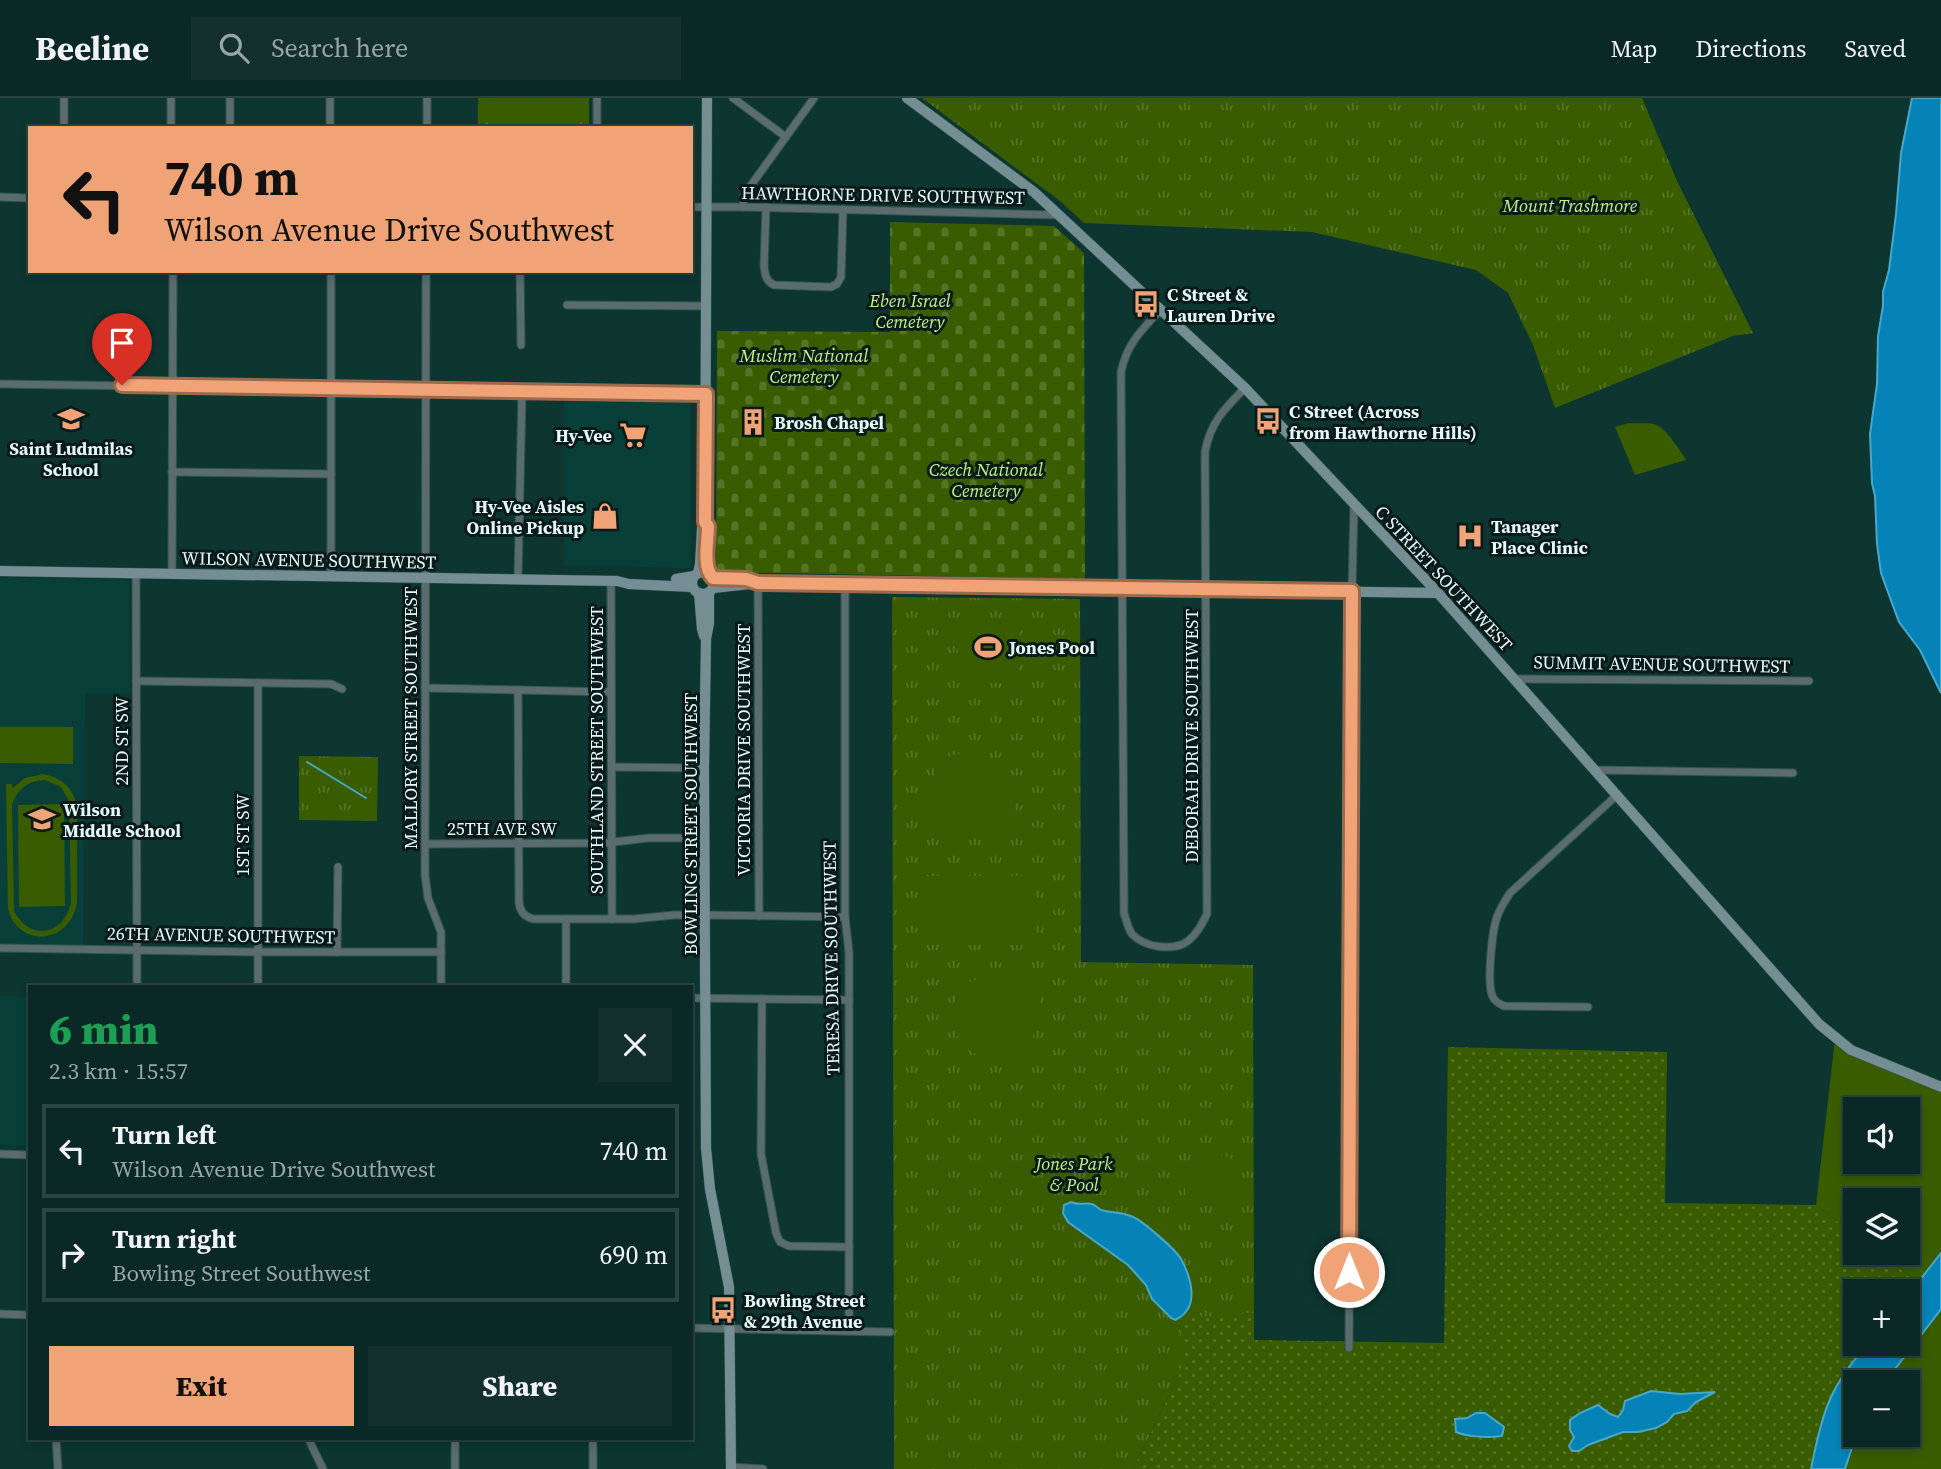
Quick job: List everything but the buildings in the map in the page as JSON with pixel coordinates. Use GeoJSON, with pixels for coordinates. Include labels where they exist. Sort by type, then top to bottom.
{"type":"FeatureCollection","features":[{"type":"Feature","properties":{"kind":"main road","name":"BOWLING STREET SOUTHWEST"},"geometry":{"type":"LineString","coordinates":[[707,98],[705,522],[701,529],[700,564],[703,583],[702,629],[706,639],[706,1159],[727,1272],[732,1468]]}},
{"type":"Feature","properties":{"kind":"main road","name":"C STREET SOUTHWEST"},"geometry":{"type":"LineString","coordinates":[[907,98],[1034,192],[1245,388],[1438,593],[1819,1024],[1851,1050],[1941,1087]]}},
{"type":"Feature","properties":{"kind":"main road","name":"WILSON AVENUE SOUTHWEST"},"geometry":{"type":"LineString","coordinates":[[0,571],[614,581],[683,579],[703,583],[1438,593]]}},
{"type":"Feature","properties":{"kind":"street"},"geometry":{"type":"LineString","coordinates":[[64,98],[64,126]]}},
{"type":"Feature","properties":{"kind":"street"},"geometry":{"type":"LineString","coordinates":[[171,98],[171,126]]}},
{"type":"Feature","properties":{"kind":"street"},"geometry":{"type":"LineString","coordinates":[[230,98],[230,126]]}},
{"type":"Feature","properties":{"kind":"street"},"geometry":{"type":"LineString","coordinates":[[330,98],[330,126]]}},
{"type":"Feature","properties":{"kind":"street"},"geometry":{"type":"LineString","coordinates":[[427,98],[427,126]]}},
{"type":"Feature","properties":{"kind":"street"},"geometry":{"type":"LineString","coordinates":[[597,98],[597,126]]}},
{"type":"Feature","properties":{"kind":"street"},"geometry":{"type":"LineString","coordinates":[[733,98],[786,137]]}},
{"type":"Feature","properties":{"kind":"street"},"geometry":{"type":"LineString","coordinates":[[743,207],[744,195],[814,98]]}},
{"type":"Feature","properties":{"kind":"street"},"geometry":{"type":"LineString","coordinates":[[0,197],[28,198]]}},
{"type":"Feature","properties":{"kind":"street","name":"HAWTHORNE DRIVE SOUTHWEST"},"geometry":{"type":"LineString","coordinates":[[693,207],[1059,215]]}},
{"type":"Feature","properties":{"kind":"street"},"geometry":{"type":"LineString","coordinates":[[766,207],[764,266],[769,282],[774,285],[831,287],[837,284],[841,277],[843,209]]}},
{"type":"Feature","properties":{"kind":"street"},"geometry":{"type":"LineString","coordinates":[[172,574],[173,273]]}},
{"type":"Feature","properties":{"kind":"street"},"geometry":{"type":"LineString","coordinates":[[331,273],[331,576]]}},
{"type":"Feature","properties":{"kind":"street","name":"MALLORY STREET SOUTHWEST"},"geometry":{"type":"LineString","coordinates":[[426,273],[425,844],[426,889],[441,933],[441,985]]}},
{"type":"Feature","properties":{"kind":"street"},"geometry":{"type":"LineString","coordinates":[[520,273],[520,345]]}},
{"type":"Feature","properties":{"kind":"street"},"geometry":{"type":"LineString","coordinates":[[566,305],[706,306]]}},
{"type":"Feature","properties":{"kind":"street"},"geometry":{"type":"LineString","coordinates":[[1121,588],[1121,372],[1131,343],[1161,309]]}},
{"type":"Feature","properties":{"kind":"street"},"geometry":{"type":"LineString","coordinates":[[0,384],[706,394]]}},
{"type":"Feature","properties":{"kind":"street","name":"DEBORAH DRIVE SOUTHWEST"},"geometry":{"type":"LineString","coordinates":[[1121,588],[1124,914],[1132,933],[1149,944],[1177,946],[1187,942],[1199,930],[1208,914],[1206,444],[1221,412],[1245,388]]}},
{"type":"Feature","properties":{"kind":"street"},"geometry":{"type":"LineString","coordinates":[[518,579],[522,392]]}},
{"type":"Feature","properties":{"kind":"street"},"geometry":{"type":"LineString","coordinates":[[172,472],[331,474]]}},
{"type":"Feature","properties":{"kind":"street"},"geometry":{"type":"LineString","coordinates":[[1349,1348],[1354,504]]}},
{"type":"Feature","properties":{"kind":"street","name":"2ND ST SW"},"geometry":{"type":"LineString","coordinates":[[136,573],[137,985]]}},
{"type":"Feature","properties":{"kind":"street","name":"SOUTHLAND STREET SOUTHWEST"},"geometry":{"type":"LineString","coordinates":[[612,919],[611,692],[614,581]]}},
{"type":"Feature","properties":{"kind":"street","name":"VICTORIA DRIVE SOUTHWEST"},"geometry":{"type":"LineString","coordinates":[[758,583],[759,916]]}},
{"type":"Feature","properties":{"kind":"street","name":"TERESA DRIVE SOUTHWEST"},"geometry":{"type":"LineString","coordinates":[[845,584],[849,1331]]}},
{"type":"Feature","properties":{"kind":"street","name":"SUMMIT AVENUE SOUTHWEST"},"geometry":{"type":"LineString","coordinates":[[1515,679],[1809,681]]}},
{"type":"Feature","properties":{"kind":"street"},"geometry":{"type":"LineString","coordinates":[[136,681],[331,684],[342,689]]}},
{"type":"Feature","properties":{"kind":"street","name":"1ST ST SW"},"geometry":{"type":"LineString","coordinates":[[258,683],[258,985]]}},
{"type":"Feature","properties":{"kind":"street"},"geometry":{"type":"LineString","coordinates":[[425,688],[611,692]]}},
{"type":"Feature","properties":{"kind":"street"},"geometry":{"type":"LineString","coordinates":[[518,690],[519,903],[521,912],[526,917],[845,917]]}},
{"type":"Feature","properties":{"kind":"street"},"geometry":{"type":"LineString","coordinates":[[612,767],[704,768]]}},
{"type":"Feature","properties":{"kind":"street"},"geometry":{"type":"LineString","coordinates":[[1595,770],[1793,773]]}},
{"type":"Feature","properties":{"kind":"street"},"geometry":{"type":"LineString","coordinates":[[1588,1007],[1504,1006],[1495,1001],[1491,993],[1491,941],[1496,920],[1510,893],[1617,795]]}},
{"type":"Feature","properties":{"kind":"street","name":"25TH AVE SW"},"geometry":{"type":"LineString","coordinates":[[425,844],[612,843],[649,838],[705,838]]}},
{"type":"Feature","properties":{"kind":"street"},"geometry":{"type":"LineString","coordinates":[[337,952],[338,867]]}},
{"type":"Feature","properties":{"kind":"street"},"geometry":{"type":"LineString","coordinates":[[566,919],[566,985]]}},
{"type":"Feature","properties":{"kind":"street","name":"26TH AVENUE SOUTHWEST"},"geometry":{"type":"LineString","coordinates":[[0,948],[441,952]]}},
{"type":"Feature","properties":{"kind":"street"},"geometry":{"type":"LineString","coordinates":[[693,998],[849,1000]]}},
{"type":"Feature","properties":{"kind":"street"},"geometry":{"type":"LineString","coordinates":[[762,999],[761,1154],[776,1233],[780,1242],[789,1246],[849,1247]]}},
{"type":"Feature","properties":{"kind":"street"},"geometry":{"type":"LineString","coordinates":[[0,1154],[28,1155]]}},
{"type":"Feature","properties":{"kind":"street"},"geometry":{"type":"LineString","coordinates":[[0,1314],[28,1315]]}},
{"type":"Feature","properties":{"kind":"street"},"geometry":{"type":"LineString","coordinates":[[693,1328],[890,1332]]}},
{"type":"Feature","properties":{"kind":"street"},"geometry":{"type":"LineString","coordinates":[[56,1440],[58,1469]]}},
{"type":"Feature","properties":{"kind":"street"},"geometry":{"type":"LineString","coordinates":[[310,1440],[323,1469]]}},
{"type":"Feature","properties":{"kind":"street"},"geometry":{"type":"LineString","coordinates":[[455,1440],[456,1469]]}},
{"type":"Feature","properties":{"kind":"street"},"geometry":{"type":"LineString","coordinates":[[593,1440],[593,1469]]}},
{"type":"Feature","properties":{"kind":"street"},"geometry":{"type":"LineString","coordinates":[[732,1468],[763,1469]]}},
{"type":"Feature","properties":{"kind":"shaded area"},"geometry":{"type":"Polygon","coordinates":[[[564,401],[690,403],[691,568],[564,565],[564,401]]]}},
{"type":"Feature","properties":{"kind":"shaded area","name":"Wilson Middle School"},"geometry":{"type":"Polygon","coordinates":[[[0,578],[129,580],[129,694],[85,693],[83,945],[0,944],[0,578]]]}},
{"type":"Feature","properties":{"kind":"shaded area"},"geometry":{"type":"Polygon","coordinates":[[[0,996],[28,997],[28,1146],[0,1145],[0,996]]]}},
{"type":"Feature","properties":{"kind":"green space"},"geometry":{"type":"Polygon","coordinates":[[[478,98],[589,98],[589,126],[478,126],[478,98]]]}},
{"type":"Feature","properties":{"kind":"green space","name":"Mount Trashmore"},"geometry":{"type":"Polygon","coordinates":[[[922,98],[1642,98],[1677,181],[1753,333],[1733,336],[1555,408],[1533,345],[1508,293],[1476,270],[1312,232],[1084,223],[1060,201],[922,98]]]}},
{"type":"Feature","properties":{"kind":"green space"},"geometry":{"type":"Polygon","coordinates":[[[496,101],[578,103],[578,126],[488,126],[488,110],[496,101]]]}},
{"type":"Feature","properties":{"kind":"green space","name":"Czech National Cemetery"},"geometry":{"type":"Polygon","coordinates":[[[890,222],[1054,226],[1084,253],[1085,579],[716,572],[717,331],[890,332],[890,222]]]}},
{"type":"Feature","properties":{"kind":"green space"},"geometry":{"type":"Polygon","coordinates":[[[1629,423],[1661,427],[1686,460],[1635,475],[1615,427],[1629,423]]]}},
{"type":"Feature","properties":{"kind":"green space","name":"Jones Park & Pool"},"geometry":{"type":"Polygon","coordinates":[[[892,597],[1080,599],[1081,962],[1253,965],[1254,1313],[1181,1318],[1181,1371],[1133,1469],[894,1469],[892,597]]]}},
{"type":"Feature","properties":{"kind":"green space","name":"Jones Pool"},"geometry":{"type":"Polygon","coordinates":[[[958,628],[1019,628],[1018,683],[958,683],[958,628]]]}},
{"type":"Feature","properties":{"kind":"green space"},"geometry":{"type":"Polygon","coordinates":[[[0,727],[73,727],[73,764],[0,763],[0,727]]]}},
{"type":"Feature","properties":{"kind":"green space"},"geometry":{"type":"Polygon","coordinates":[[[963,753],[988,759],[1004,775],[1014,797],[1014,819],[1007,833],[958,838],[937,837],[929,829],[927,806],[940,758],[963,753]]]}},
{"type":"Feature","properties":{"kind":"green space"},"geometry":{"type":"Polygon","coordinates":[[[299,756],[378,757],[377,821],[299,820],[299,756]]]}},
{"type":"Feature","properties":{"kind":"green space"},"geometry":{"type":"Polygon","coordinates":[[[43,774],[56,778],[73,794],[77,806],[77,903],[65,927],[44,936],[22,931],[8,909],[6,784],[12,784],[13,788],[25,778],[43,774]],[[45,780],[33,782],[20,790],[12,805],[14,911],[21,921],[37,930],[54,928],[67,914],[71,903],[69,801],[61,787],[45,780]]]}},
{"type":"Feature","properties":{"kind":"green space"},"geometry":{"type":"Polygon","coordinates":[[[64,804],[65,906],[19,907],[18,805],[64,804]]]}},
{"type":"Feature","properties":{"kind":"green space"},"geometry":{"type":"Polygon","coordinates":[[[923,876],[1036,876],[1035,945],[923,945],[923,876]]]}},
{"type":"Feature","properties":{"kind":"green space"},"geometry":{"type":"Polygon","coordinates":[[[1014,971],[1035,986],[1040,1007],[1027,1055],[1003,1062],[984,1057],[964,1045],[955,1028],[954,1006],[959,984],[1014,971]]]}},
{"type":"Feature","properties":{"kind":"green space"},"geometry":{"type":"Polygon","coordinates":[[[1835,1039],[1941,1087],[1941,1469],[1811,1469],[1824,1416],[1843,1376],[1843,1447],[1920,1447],[1920,1370],[1847,1370],[1858,1356],[1920,1356],[1920,1279],[1914,1279],[1895,1265],[1920,1265],[1920,1188],[1843,1188],[1843,1226],[1816,1205],[1835,1039]]]}},
{"type":"Feature","properties":{"kind":"green space"},"geometry":{"type":"Polygon","coordinates":[[[1448,1047],[1667,1052],[1665,1203],[1816,1205],[1843,1226],[1843,1265],[1895,1265],[1914,1279],[1843,1279],[1843,1356],[1858,1356],[1847,1370],[1843,1370],[1843,1376],[1829,1402],[1811,1469],[1133,1469],[1181,1371],[1181,1317],[1254,1313],[1254,1340],[1444,1343],[1448,1047]]]}},
{"type":"Feature","properties":{"kind":"green space"},"geometry":{"type":"Polygon","coordinates":[[[1220,1155],[1237,1161],[1235,1203],[1228,1208],[1187,1204],[1186,1185],[1190,1171],[1202,1162],[1220,1155]]]}},
{"type":"Feature","properties":{"kind":"water"},"geometry":{"type":"Polygon","coordinates":[[[1912,98],[1941,98],[1941,693],[1920,650],[1899,622],[1881,573],[1872,483],[1870,434],[1877,384],[1878,336],[1883,292],[1889,270],[1901,153],[1912,98]]]}},
{"type":"Feature","properties":{"kind":"water"},"geometry":{"type":"Polygon","coordinates":[[[1071,1202],[1092,1204],[1101,1210],[1133,1217],[1173,1249],[1181,1259],[1191,1284],[1191,1301],[1183,1315],[1175,1320],[1171,1318],[1152,1299],[1146,1285],[1128,1265],[1068,1222],[1063,1213],[1064,1205],[1071,1202]]]}},
{"type":"Feature","properties":{"kind":"water"},"geometry":{"type":"Polygon","coordinates":[[[1941,1253],[1941,1309],[1920,1336],[1920,1280],[1941,1253]]]}},
{"type":"Feature","properties":{"kind":"water"},"geometry":{"type":"Polygon","coordinates":[[[1858,1356],[1905,1356],[1894,1370],[1847,1370],[1858,1356]]]}},
{"type":"Feature","properties":{"kind":"water"},"geometry":{"type":"Polygon","coordinates":[[[1843,1376],[1843,1447],[1852,1447],[1845,1469],[1811,1469],[1819,1432],[1843,1376]]]}},
{"type":"Feature","properties":{"kind":"water"},"geometry":{"type":"Polygon","coordinates":[[[1651,1391],[1680,1394],[1715,1392],[1696,1402],[1687,1411],[1674,1414],[1656,1428],[1623,1432],[1579,1451],[1572,1451],[1569,1446],[1574,1437],[1570,1430],[1570,1420],[1598,1405],[1618,1417],[1625,1401],[1651,1391]]]}},
{"type":"Feature","properties":{"kind":"water"},"geometry":{"type":"Polygon","coordinates":[[[1476,1413],[1485,1413],[1504,1427],[1502,1436],[1479,1437],[1456,1432],[1455,1419],[1467,1418],[1476,1413]]]}},
{"type":"Feature","properties":{"kind":"waterway"},"geometry":{"type":"LineString","coordinates":[[307,762],[366,798]]}},
{"type":"Feature","properties":{"kind":"place","name":"C Street & Lauren Drive"},"geometry":{"type":"Point","coordinates":[1146,304]}},
{"type":"Feature","properties":{"kind":"place","name":"Saint Ludmilas School"},"geometry":{"type":"Point","coordinates":[71,419]}},
{"type":"Feature","properties":{"kind":"place","name":"C Street (Across from Hawthorne Hills)"},"geometry":{"type":"Point","coordinates":[1268,421]}},
{"type":"Feature","properties":{"kind":"place","name":"Brosh Chapel"},"geometry":{"type":"Point","coordinates":[753,422]}},
{"type":"Feature","properties":{"kind":"place","name":"Hy-Vee"},"geometry":{"type":"Point","coordinates":[633,435]}},
{"type":"Feature","properties":{"kind":"place","name":"Hy-Vee Aisles Online Pickup"},"geometry":{"type":"Point","coordinates":[605,516]}},
{"type":"Feature","properties":{"kind":"place","name":"Tanager Place Clinic"},"geometry":{"type":"Point","coordinates":[1470,536]}},
{"type":"Feature","properties":{"kind":"place","name":"Jones Pool"},"geometry":{"type":"Point","coordinates":[988,647]}},
{"type":"Feature","properties":{"kind":"place","name":"Wilson Middle School"},"geometry":{"type":"Point","coordinates":[42,819]}},
{"type":"Feature","properties":{"kind":"place","name":"Bowling Street & 29th Avenue"},"geometry":{"type":"Point","coordinates":[723,1310]}},
{"type":"Feature","properties":{"kind":"route"},"geometry":{"type":"LineString","coordinates":[[122,385],[706,394],[705,522],[708,526],[707,565],[713,578],[746,579],[758,583],[1352,591],[1349,1272]]}},
{"type":"Feature","properties":{"kind":"park label","name":"Eben Israel Cemetery"},"geometry":{"type":"Point","coordinates":[910,310]}},
{"type":"Feature","properties":{"kind":"park label","name":"Muslim National Cemetery"},"geometry":{"type":"Point","coordinates":[804,365]}}]}
